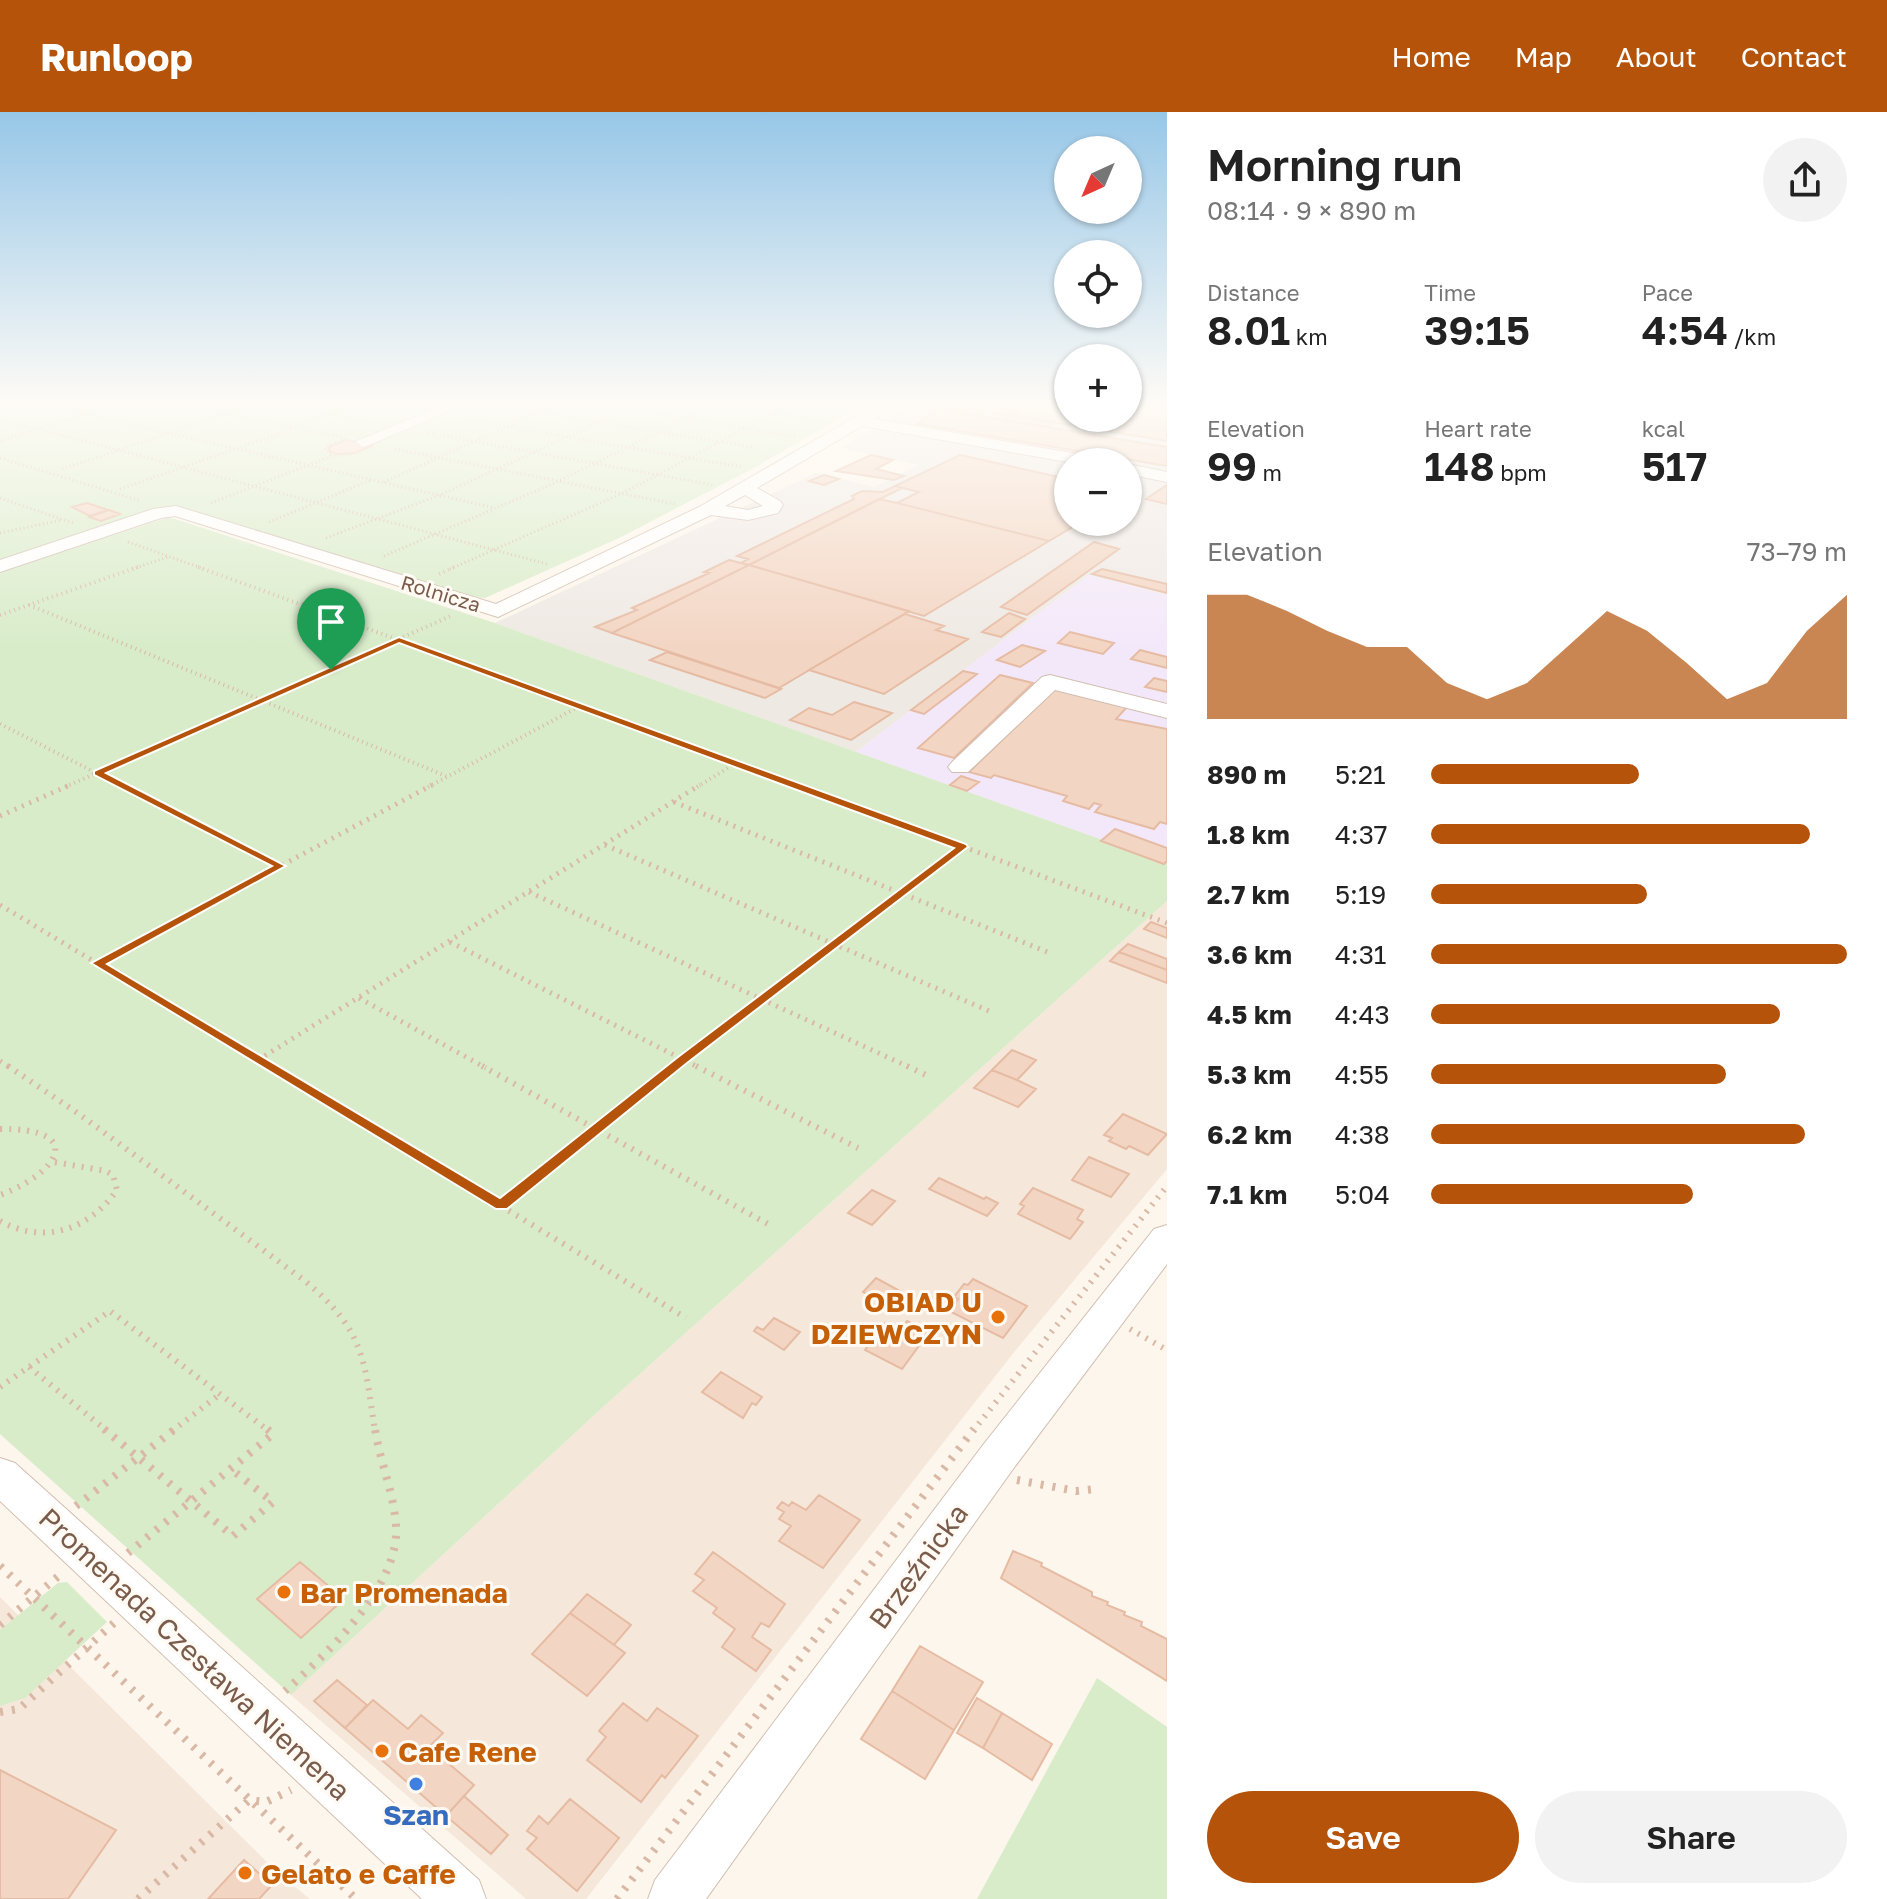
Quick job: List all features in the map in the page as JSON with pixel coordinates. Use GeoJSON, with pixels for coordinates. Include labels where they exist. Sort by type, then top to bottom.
{"type":"FeatureCollection","features":[{"type":"Feature","properties":{"kind":"street","name":"Rolnicza"},"geometry":{"type":"LineString","coordinates":[[180,512],[498,611],[707,510],[753,483]]}},
{"type":"Feature","properties":{"kind":"street"},"geometry":{"type":"LineString","coordinates":[[707,510],[748,515],[772,509],[774,505],[769,500],[745,488]]}},
{"type":"Feature","properties":{"kind":"street"},"geometry":{"type":"LineString","coordinates":[[0,566],[159,513],[180,512]]}},
{"type":"Feature","properties":{"kind":"street"},"geometry":{"type":"LineString","coordinates":[[960,767],[1050,682],[1167,711]]}},
{"type":"Feature","properties":{"kind":"street","name":"Brzeźnicka"},"geometry":{"type":"LineString","coordinates":[[674,1899],[998,1457],[1167,1238]]}},
{"type":"Feature","properties":{"kind":"street","name":"Promenada Czesława Niemena"},"geometry":{"type":"LineString","coordinates":[[0,1475],[460,1899]]}},
{"type":"Feature","properties":{"kind":"path"},"geometry":{"type":"LineString","coordinates":[[85,483],[180,512],[260,483]]}},
{"type":"Feature","properties":{"kind":"path"},"geometry":{"type":"LineString","coordinates":[[120,489],[136,483]]}},
{"type":"Feature","properties":{"kind":"path"},"geometry":{"type":"LineString","coordinates":[[243,483],[547,564]]}},
{"type":"Feature","properties":{"kind":"path"},"geometry":{"type":"LineString","coordinates":[[257,527],[360,483]]}},
{"type":"Feature","properties":{"kind":"path"},"geometry":{"type":"LineString","coordinates":[[389,483],[495,508]]}},
{"type":"Feature","properties":{"kind":"path"},"geometry":{"type":"LineString","coordinates":[[324,539],[466,483]]}},
{"type":"Feature","properties":{"kind":"path"},"geometry":{"type":"LineString","coordinates":[[372,561],[553,483]]}},
{"type":"Feature","properties":{"kind":"path"},"geometry":{"type":"LineString","coordinates":[[572,483],[707,510]]}},
{"type":"Feature","properties":{"kind":"path"},"geometry":{"type":"LineString","coordinates":[[438,574],[643,483]]}},
{"type":"Feature","properties":{"kind":"path"},"geometry":{"type":"LineString","coordinates":[[705,483],[714,485]]}},
{"type":"Feature","properties":{"kind":"path"},"geometry":{"type":"LineString","coordinates":[[0,499],[101,532],[581,705],[1167,923]]}},
{"type":"Feature","properties":{"kind":"path"},"geometry":{"type":"LineString","coordinates":[[0,533],[64,520]]}},
{"type":"Feature","properties":{"kind":"path"},"geometry":{"type":"LineString","coordinates":[[0,615],[168,557]]}},
{"type":"Feature","properties":{"kind":"path"},"geometry":{"type":"LineString","coordinates":[[0,816],[475,604]]}},
{"type":"Feature","properties":{"kind":"path"},"geometry":{"type":"LineString","coordinates":[[29,605],[447,777]]}},
{"type":"Feature","properties":{"kind":"path"},"geometry":{"type":"LineString","coordinates":[[98,963],[581,705]]}},
{"type":"Feature","properties":{"kind":"path"},"geometry":{"type":"LineString","coordinates":[[0,724],[280,866]]}},
{"type":"Feature","properties":{"kind":"path"},"geometry":{"type":"LineString","coordinates":[[258,1060],[737,762]]}},
{"type":"Feature","properties":{"kind":"path"},"geometry":{"type":"LineString","coordinates":[[673,802],[1050,953]]}},
{"type":"Feature","properties":{"kind":"path"},"geometry":{"type":"LineString","coordinates":[[604,845],[989,1011]]}},
{"type":"Feature","properties":{"kind":"path"},"geometry":{"type":"LineString","coordinates":[[501,1206],[682,1060],[962,847]]}},
{"type":"Feature","properties":{"kind":"path"},"geometry":{"type":"LineString","coordinates":[[528,892],[928,1076]]}},
{"type":"Feature","properties":{"kind":"path"},"geometry":{"type":"LineString","coordinates":[[0,905],[686,1318]]}},
{"type":"Feature","properties":{"kind":"path"},"geometry":{"type":"LineString","coordinates":[[449,941],[858,1148]]}},
{"type":"Feature","properties":{"kind":"path"},"geometry":{"type":"LineString","coordinates":[[358,998],[768,1224]]}},
{"type":"Feature","properties":{"kind":"path"},"geometry":{"type":"LineString","coordinates":[[0,1061],[79,1114],[305,1281],[333,1305],[355,1334],[367,1375],[377,1437],[388,1477],[396,1544],[371,1601],[339,1642],[259,1714]]}},
{"type":"Feature","properties":{"kind":"path"},"geometry":{"type":"LineString","coordinates":[[0,1129],[27,1129],[53,1140],[58,1148],[54,1162],[30,1183],[0,1195]]}},
{"type":"Feature","properties":{"kind":"path"},"geometry":{"type":"LineString","coordinates":[[0,1221],[29,1234],[54,1232],[78,1225],[98,1214],[117,1190],[113,1175],[106,1171],[54,1162]]}},
{"type":"Feature","properties":{"kind":"path"},"geometry":{"type":"LineString","coordinates":[[617,1899],[1004,1390],[1167,1186]]}},
{"type":"Feature","properties":{"kind":"path"},"geometry":{"type":"LineString","coordinates":[[0,1387],[110,1311],[273,1434],[144,1540]]}},
{"type":"Feature","properties":{"kind":"path"},"geometry":{"type":"LineString","coordinates":[[1145,1338],[1167,1350]]}},
{"type":"Feature","properties":{"kind":"path"},"geometry":{"type":"LineString","coordinates":[[29,1367],[233,1536],[273,1502],[231,1469]]}},
{"type":"Feature","properties":{"kind":"path"},"geometry":{"type":"LineString","coordinates":[[91,1494],[220,1394]]}},
{"type":"Feature","properties":{"kind":"path"},"geometry":{"type":"LineString","coordinates":[[1034,1483],[1076,1491],[1095,1489]]}},
{"type":"Feature","properties":{"kind":"path"},"geometry":{"type":"LineString","coordinates":[[0,1625],[86,1554]]}},
{"type":"Feature","properties":{"kind":"path"},"geometry":{"type":"LineString","coordinates":[[0,1566],[356,1899]]}},
{"type":"Feature","properties":{"kind":"path"},"geometry":{"type":"LineString","coordinates":[[0,1712],[19,1709],[85,1646],[139,1603]]}},
{"type":"Feature","properties":{"kind":"path"},"geometry":{"type":"LineString","coordinates":[[138,1899],[249,1800],[266,1802],[301,1785],[331,1780]]}},
{"type":"Feature","properties":{"kind":"shaded area"},"geometry":{"type":"Polygon","coordinates":[[[794,483],[859,483],[874,487],[881,483],[1054,483],[1054,536],[1142,536],[1142,483],[1167,483],[1167,595],[1089,575],[856,752],[495,623],[794,483]]]}},
{"type":"Feature","properties":{"kind":"shaded area"},"geometry":{"type":"Polygon","coordinates":[[[1089,575],[1167,595],[1167,863],[856,752],[1089,575]]]}},
{"type":"Feature","properties":{"kind":"shaded area"},"geometry":{"type":"Polygon","coordinates":[[[1167,901],[1167,1169],[1015,1351],[586,1899],[526,1899],[291,1695],[602,1408],[1167,901]]]}},
{"type":"Feature","properties":{"kind":"shaded area"},"geometry":{"type":"Polygon","coordinates":[[[0,1597],[279,1874],[310,1899],[0,1899],[0,1597]]]}},
{"type":"Feature","properties":{"kind":"green space"},"geometry":{"type":"Polygon","coordinates":[[[0,483],[724,483],[621,537],[485,598],[471,597],[169,506],[0,560],[0,483]]]}},
{"type":"Feature","properties":{"kind":"green space"},"geometry":{"type":"Polygon","coordinates":[[[169,517],[495,623],[1167,863],[1167,901],[602,1408],[291,1695],[0,1434],[0,572],[169,517]]]}},
{"type":"Feature","properties":{"kind":"green space"},"geometry":{"type":"Polygon","coordinates":[[[67,1582],[107,1622],[25,1698],[0,1706],[0,1630],[58,1583],[67,1582]]]}},
{"type":"Feature","properties":{"kind":"green space"},"geometry":{"type":"Polygon","coordinates":[[[1097,1678],[1167,1727],[1167,1899],[977,1899],[1097,1678]]]}},
{"type":"Feature","properties":{"kind":"building"},"geometry":{"type":"Polygon","coordinates":[[[900,483],[1054,483],[1054,536],[1057,536],[1049,541],[897,503],[919,492],[895,486],[900,483]]]}},
{"type":"Feature","properties":{"kind":"building"},"geometry":{"type":"Polygon","coordinates":[[[1167,485],[1167,504],[1146,499],[1167,485]]]}},
{"type":"Feature","properties":{"kind":"building"},"geometry":{"type":"Polygon","coordinates":[[[895,486],[902,488],[749,565],[741,563],[748,559],[737,556],[854,499],[852,496],[862,491],[883,492],[895,486]]]}},
{"type":"Feature","properties":{"kind":"building"},"geometry":{"type":"Polygon","coordinates":[[[879,499],[1049,541],[924,616],[749,565],[879,499]]]}},
{"type":"Feature","properties":{"kind":"building"},"geometry":{"type":"Polygon","coordinates":[[[87,503],[108,510],[90,516],[72,507],[87,503]]]}},
{"type":"Feature","properties":{"kind":"building"},"geometry":{"type":"Polygon","coordinates":[[[109,510],[120,514],[101,521],[89,517],[109,510]]]}},
{"type":"Feature","properties":{"kind":"building"},"geometry":{"type":"Polygon","coordinates":[[[1094,542],[1119,549],[1027,615],[1001,607],[1094,542]]]}},
{"type":"Feature","properties":{"kind":"building"},"geometry":{"type":"Polygon","coordinates":[[[729,560],[749,565],[612,633],[595,627],[637,610],[632,608],[709,573],[704,572],[729,560]]]}},
{"type":"Feature","properties":{"kind":"building"},"geometry":{"type":"Polygon","coordinates":[[[749,565],[909,611],[779,688],[612,633],[749,565]]]}},
{"type":"Feature","properties":{"kind":"building"},"geometry":{"type":"Polygon","coordinates":[[[1102,569],[1167,584],[1167,593],[1092,574],[1102,569]]]}},
{"type":"Feature","properties":{"kind":"building"},"geometry":{"type":"Polygon","coordinates":[[[1009,613],[1025,619],[1001,637],[982,632],[1009,613]]]}},
{"type":"Feature","properties":{"kind":"building"},"geometry":{"type":"Polygon","coordinates":[[[905,614],[944,626],[936,630],[968,639],[884,694],[809,670],[905,614]]]}},
{"type":"Feature","properties":{"kind":"building"},"geometry":{"type":"Polygon","coordinates":[[[1070,632],[1114,643],[1103,654],[1058,643],[1070,632]]]}},
{"type":"Feature","properties":{"kind":"building"},"geometry":{"type":"Polygon","coordinates":[[[1022,645],[1045,651],[1020,667],[997,660],[1022,645]]]}},
{"type":"Feature","properties":{"kind":"building"},"geometry":{"type":"Polygon","coordinates":[[[1140,650],[1167,657],[1167,668],[1131,659],[1140,650]]]}},
{"type":"Feature","properties":{"kind":"building"},"geometry":{"type":"Polygon","coordinates":[[[667,652],[781,689],[765,698],[650,660],[667,652]]]}},
{"type":"Feature","properties":{"kind":"building"},"geometry":{"type":"Polygon","coordinates":[[[963,671],[977,674],[924,714],[911,710],[963,671]]]}},
{"type":"Feature","properties":{"kind":"building"},"geometry":{"type":"Polygon","coordinates":[[[1000,675],[1033,683],[954,758],[918,748],[1000,675]]]}},
{"type":"Feature","properties":{"kind":"building"},"geometry":{"type":"Polygon","coordinates":[[[1154,678],[1167,681],[1167,692],[1145,687],[1154,678]]]}},
{"type":"Feature","properties":{"kind":"building"},"geometry":{"type":"Polygon","coordinates":[[[1055,689],[1127,707],[1116,719],[1167,729],[1167,824],[1160,822],[1154,829],[1095,812],[1101,805],[1094,803],[1089,809],[1063,801],[1067,796],[994,775],[991,778],[969,772],[1055,689]]]}},
{"type":"Feature","properties":{"kind":"building"},"geometry":{"type":"Polygon","coordinates":[[[854,702],[892,713],[851,740],[790,720],[809,708],[832,715],[854,702]]]}},
{"type":"Feature","properties":{"kind":"building"},"geometry":{"type":"Polygon","coordinates":[[[961,776],[979,782],[967,791],[950,785],[961,776]]]}},
{"type":"Feature","properties":{"kind":"building"},"geometry":{"type":"Polygon","coordinates":[[[1115,829],[1167,848],[1167,861],[1164,864],[1101,841],[1115,829]]]}},
{"type":"Feature","properties":{"kind":"building"},"geometry":{"type":"Polygon","coordinates":[[[1151,922],[1167,928],[1167,938],[1144,929],[1151,922]]]}},
{"type":"Feature","properties":{"kind":"building"},"geometry":{"type":"Polygon","coordinates":[[[1128,944],[1167,959],[1167,970],[1119,952],[1128,944]]]}},
{"type":"Feature","properties":{"kind":"building"},"geometry":{"type":"Polygon","coordinates":[[[1119,952],[1167,970],[1167,983],[1110,961],[1119,952]]]}},
{"type":"Feature","properties":{"kind":"building"},"geometry":{"type":"Polygon","coordinates":[[[1012,1050],[1036,1060],[1017,1080],[992,1070],[1012,1050]]]}},
{"type":"Feature","properties":{"kind":"building"},"geometry":{"type":"Polygon","coordinates":[[[992,1070],[1036,1089],[1018,1107],[974,1088],[992,1070]]]}},
{"type":"Feature","properties":{"kind":"building"},"geometry":{"type":"Polygon","coordinates":[[[1123,1114],[1167,1134],[1148,1155],[1129,1146],[1126,1149],[1104,1135],[1123,1114]]]}},
{"type":"Feature","properties":{"kind":"building"},"geometry":{"type":"Polygon","coordinates":[[[1089,1157],[1129,1174],[1111,1197],[1072,1180],[1089,1157]]]}},
{"type":"Feature","properties":{"kind":"building"},"geometry":{"type":"Polygon","coordinates":[[[939,1178],[998,1203],[987,1216],[929,1189],[939,1178]]]}},
{"type":"Feature","properties":{"kind":"building"},"geometry":{"type":"Polygon","coordinates":[[[1033,1188],[1083,1210],[1077,1219],[1083,1222],[1070,1239],[1018,1214],[1024,1206],[1020,1204],[1033,1188]]]}},
{"type":"Feature","properties":{"kind":"building"},"geometry":{"type":"Polygon","coordinates":[[[872,1190],[895,1201],[872,1225],[848,1213],[872,1190]]]}},
{"type":"Feature","properties":{"kind":"building"},"geometry":{"type":"Polygon","coordinates":[[[876,1278],[909,1296],[898,1310],[863,1292],[876,1278]]]}},
{"type":"Feature","properties":{"kind":"building"},"geometry":{"type":"Polygon","coordinates":[[[973,1279],[1027,1306],[1003,1338],[949,1311],[958,1299],[954,1297],[964,1284],[968,1285],[973,1279]]]}},
{"type":"Feature","properties":{"kind":"building"},"geometry":{"type":"Polygon","coordinates":[[[774,1318],[800,1332],[784,1350],[754,1331],[757,1327],[763,1330],[774,1318]]]}},
{"type":"Feature","properties":{"kind":"building"},"geometry":{"type":"Polygon","coordinates":[[[907,1321],[929,1332],[902,1369],[865,1350],[885,1323],[900,1330],[907,1321]]]}},
{"type":"Feature","properties":{"kind":"building"},"geometry":{"type":"Polygon","coordinates":[[[721,1372],[762,1397],[756,1405],[752,1403],[743,1418],[702,1392],[721,1372]]]}},
{"type":"Feature","properties":{"kind":"building"},"geometry":{"type":"Polygon","coordinates":[[[819,1495],[860,1520],[823,1568],[779,1541],[791,1526],[779,1519],[784,1512],[777,1508],[782,1502],[789,1506],[792,1502],[806,1510],[819,1495]]]}},
{"type":"Feature","properties":{"kind":"building"},"geometry":{"type":"Polygon","coordinates":[[[1013,1551],[1042,1563],[1041,1566],[1092,1592],[1092,1596],[1108,1602],[1107,1605],[1125,1612],[1124,1615],[1142,1622],[1141,1626],[1167,1639],[1167,1681],[1001,1578],[1013,1551]]]}},
{"type":"Feature","properties":{"kind":"building"},"geometry":{"type":"Polygon","coordinates":[[[713,1552],[785,1604],[769,1627],[761,1623],[752,1637],[771,1650],[756,1671],[722,1647],[735,1629],[713,1613],[717,1608],[693,1591],[704,1580],[695,1574],[713,1552]]]}},
{"type":"Feature","properties":{"kind":"building"},"geometry":{"type":"Polygon","coordinates":[[[300,1562],[344,1599],[301,1638],[257,1599],[300,1562]]]}},
{"type":"Feature","properties":{"kind":"building"},"geometry":{"type":"Polygon","coordinates":[[[587,1594],[631,1625],[614,1645],[570,1613],[587,1594]]]}},
{"type":"Feature","properties":{"kind":"building"},"geometry":{"type":"Polygon","coordinates":[[[570,1613],[625,1653],[587,1696],[532,1654],[570,1613]]]}},
{"type":"Feature","properties":{"kind":"building"},"geometry":{"type":"Polygon","coordinates":[[[920,1646],[983,1682],[954,1730],[892,1691],[920,1646]]]}},
{"type":"Feature","properties":{"kind":"building"},"geometry":{"type":"Polygon","coordinates":[[[337,1680],[367,1705],[345,1728],[314,1701],[337,1680]]]}},
{"type":"Feature","properties":{"kind":"building"},"geometry":{"type":"Polygon","coordinates":[[[892,1691],[954,1730],[925,1779],[861,1739],[892,1691]]]}},
{"type":"Feature","properties":{"kind":"building"},"geometry":{"type":"Polygon","coordinates":[[[977,1698],[1002,1713],[983,1748],[957,1733],[977,1698]]]}},
{"type":"Feature","properties":{"kind":"building"},"geometry":{"type":"Polygon","coordinates":[[[373,1700],[408,1729],[421,1715],[443,1733],[429,1747],[474,1785],[446,1816],[345,1728],[373,1700]]]}},
{"type":"Feature","properties":{"kind":"building"},"geometry":{"type":"Polygon","coordinates":[[[623,1703],[647,1721],[657,1708],[698,1736],[665,1778],[662,1775],[641,1802],[587,1760],[606,1737],[599,1731],[623,1703]]]}},
{"type":"Feature","properties":{"kind":"building"},"geometry":{"type":"Polygon","coordinates":[[[1002,1713],[1052,1744],[1032,1780],[983,1748],[1002,1713]]]}},
{"type":"Feature","properties":{"kind":"building"},"geometry":{"type":"Polygon","coordinates":[[[0,1770],[116,1830],[68,1899],[0,1899],[0,1770]]]}},
{"type":"Feature","properties":{"kind":"building"},"geometry":{"type":"Polygon","coordinates":[[[464,1796],[508,1835],[491,1854],[446,1816],[464,1796]]]}},
{"type":"Feature","properties":{"kind":"building"},"geometry":{"type":"Polygon","coordinates":[[[570,1799],[619,1838],[577,1891],[527,1849],[537,1838],[527,1831],[539,1816],[548,1824],[570,1799]]]}},
{"type":"Feature","properties":{"kind":"building","name":"Gelato e Caffe"},"geometry":{"type":"Polygon","coordinates":[[[244,1860],[272,1885],[259,1899],[208,1899],[244,1860]]]}},
{"type":"Feature","properties":{"kind":"place","name":"OBIAD U DZIEWCZYN"},"geometry":{"type":"Point","coordinates":[998,1317]}},
{"type":"Feature","properties":{"kind":"place","name":"Bar Promenada"},"geometry":{"type":"Point","coordinates":[284,1592]}},
{"type":"Feature","properties":{"kind":"place","name":"Cafe Rene"},"geometry":{"type":"Point","coordinates":[382,1751]}},
{"type":"Feature","properties":{"kind":"place","name":"Szan"},"geometry":{"type":"Point","coordinates":[416,1784]}},
{"type":"Feature","properties":{"kind":"place","name":"Gelato e Caffe"},"geometry":{"type":"Point","coordinates":[245,1873]}},
{"type":"Feature","properties":{"kind":"route"},"geometry":{"type":"LineString","coordinates":[[399,640],[962,847],[682,1060],[501,1206],[98,963],[280,866],[98,773],[331,670],[399,640]]}}]}
